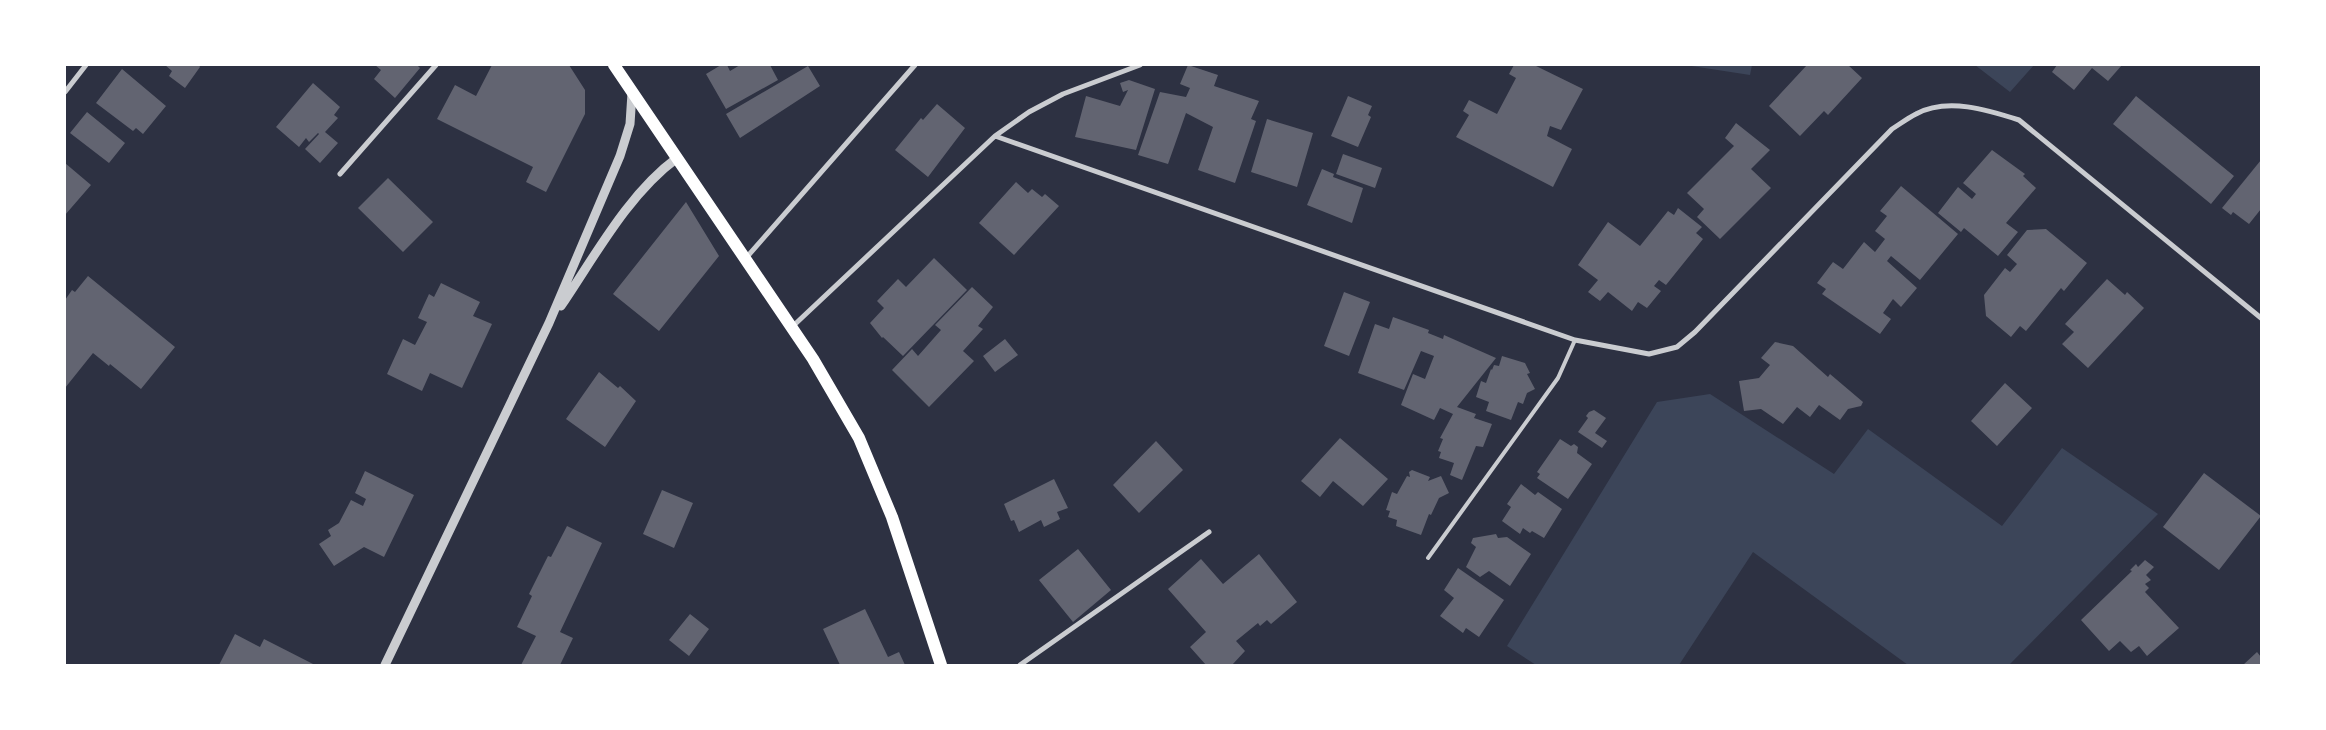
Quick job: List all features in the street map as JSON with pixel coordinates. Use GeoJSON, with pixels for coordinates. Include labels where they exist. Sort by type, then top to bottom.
{"type":"FeatureCollection","features":[{"type":"Feature","properties":{"kind":"main road"},"geometry":{"type":"LineString","coordinates":[[614,65],[746,258],[843,408],[874,469],[941,665]]}},
{"type":"Feature","properties":{"kind":"street"},"geometry":{"type":"LineString","coordinates":[[65,92],[86,65]]}},
{"type":"Feature","properties":{"kind":"street"},"geometry":{"type":"LineString","coordinates":[[340,174],[436,65]]}},
{"type":"Feature","properties":{"kind":"street"},"geometry":{"type":"LineString","coordinates":[[746,258],[915,65]]}},
{"type":"Feature","properties":{"kind":"street"},"geometry":{"type":"LineString","coordinates":[[792,327],[995,136],[1029,112],[1063,94],[1140,65]]}},
{"type":"Feature","properties":{"kind":"street"},"geometry":{"type":"LineString","coordinates":[[385,665],[549,323],[620,156],[630,124],[632,93]]}},
{"type":"Feature","properties":{"kind":"street"},"geometry":{"type":"LineString","coordinates":[[995,136],[1575,340],[1649,354],[1677,347],[1695,332],[1892,129],[1918,113],[1951,105],[1986,109],[2019,120],[2261,318]]}},
{"type":"Feature","properties":{"kind":"street"},"geometry":{"type":"LineString","coordinates":[[549,323],[640,191],[658,172],[677,158]]}},
{"type":"Feature","properties":{"kind":"street"},"geometry":{"type":"LineString","coordinates":[[1020,665],[1209,532]]}},
{"type":"Feature","properties":{"kind":"lane"},"geometry":{"type":"LineString","coordinates":[[1428,558],[1558,378],[1575,340]]}},
{"type":"Feature","properties":{"kind":"shaded area"},"geometry":{"type":"Polygon","coordinates":[[[1685,65],[1752,65],[1750,75],[1685,65]]]}},
{"type":"Feature","properties":{"kind":"shaded area"},"geometry":{"type":"Polygon","coordinates":[[[1975,65],[2034,65],[2010,92],[1975,65]]]}},
{"type":"Feature","properties":{"kind":"shaded area"},"geometry":{"type":"Polygon","coordinates":[[[1710,394],[1834,474],[1868,429],[2002,526],[2062,448],[2158,514],[2009,665],[1908,665],[1753,552],[1679,665],[1536,665],[1507,646],[1657,402],[1710,394]]]}},
{"type":"Feature","properties":{"kind":"building"},"geometry":{"type":"Polygon","coordinates":[[[165,65],[199,65],[200,67],[185,88],[169,76],[172,71],[165,65]]]}},
{"type":"Feature","properties":{"kind":"building"},"geometry":{"type":"Polygon","coordinates":[[[375,65],[417,65],[420,68],[395,98],[374,79],[381,70],[375,65]]]}},
{"type":"Feature","properties":{"kind":"building"},"geometry":{"type":"Polygon","coordinates":[[[492,65],[569,65],[585,90],[585,114],[546,192],[526,182],[533,167],[437,119],[455,85],[476,96],[492,65]]]}},
{"type":"Feature","properties":{"kind":"building"},"geometry":{"type":"Polygon","coordinates":[[[721,65],[727,65],[730,71],[740,65],[770,65],[778,80],[726,109],[706,74],[721,65]]]}},
{"type":"Feature","properties":{"kind":"building"},"geometry":{"type":"Polygon","coordinates":[[[1188,65],[1218,75],[1214,86],[1259,101],[1251,119],[1256,121],[1235,183],[1198,170],[1213,127],[1186,113],[1168,164],[1138,155],[1160,92],[1186,97],[1190,88],[1180,84],[1188,65]]]}},
{"type":"Feature","properties":{"kind":"building"},"geometry":{"type":"Polygon","coordinates":[[[1514,65],[1534,65],[1583,89],[1561,130],[1550,126],[1547,136],[1572,149],[1553,187],[1456,137],[1469,115],[1463,111],[1469,100],[1497,114],[1516,78],[1509,74],[1514,65]]]}},
{"type":"Feature","properties":{"kind":"building"},"geometry":{"type":"Polygon","coordinates":[[[1807,65],[1848,65],[1862,78],[1828,115],[1824,111],[1800,136],[1769,106],[1807,65]]]}},
{"type":"Feature","properties":{"kind":"building"},"geometry":{"type":"Polygon","coordinates":[[[2057,65],[2122,65],[2108,81],[2092,68],[2074,90],[2052,72],[2057,65]]]}},
{"type":"Feature","properties":{"kind":"building"},"geometry":{"type":"Polygon","coordinates":[[[808,66],[820,86],[740,138],[726,114],[808,66]]]}},
{"type":"Feature","properties":{"kind":"building"},"geometry":{"type":"Polygon","coordinates":[[[122,69],[166,106],[143,134],[136,128],[133,131],[96,103],[122,69]]]}},
{"type":"Feature","properties":{"kind":"building"},"geometry":{"type":"Polygon","coordinates":[[[1129,80],[1155,89],[1136,150],[1075,137],[1086,96],[1120,106],[1128,90],[1123,92],[1120,83],[1129,80]]]}},
{"type":"Feature","properties":{"kind":"building"},"geometry":{"type":"Polygon","coordinates":[[[313,83],[340,107],[334,115],[338,118],[325,132],[338,143],[320,163],[305,149],[318,133],[309,142],[306,138],[299,147],[276,127],[313,83]]]}},
{"type":"Feature","properties":{"kind":"building"},"geometry":{"type":"Polygon","coordinates":[[[1348,96],[1372,106],[1368,115],[1371,117],[1358,147],[1331,136],[1348,96]]]}},
{"type":"Feature","properties":{"kind":"building"},"geometry":{"type":"Polygon","coordinates":[[[2136,96],[2234,176],[2211,204],[2113,124],[2136,96]]]}},
{"type":"Feature","properties":{"kind":"building"},"geometry":{"type":"Polygon","coordinates":[[[937,104],[965,128],[928,177],[895,150],[921,118],[923,120],[937,104]]]}},
{"type":"Feature","properties":{"kind":"building"},"geometry":{"type":"Polygon","coordinates":[[[87,112],[125,143],[109,163],[70,133],[87,112]]]}},
{"type":"Feature","properties":{"kind":"building"},"geometry":{"type":"Polygon","coordinates":[[[1267,119],[1313,133],[1297,187],[1251,172],[1267,119]]]}},
{"type":"Feature","properties":{"kind":"building"},"geometry":{"type":"Polygon","coordinates":[[[1736,123],[1770,150],[1751,169],[1771,188],[1720,239],[1697,217],[1704,209],[1687,193],[1734,146],[1725,138],[1736,123]]]}},
{"type":"Feature","properties":{"kind":"building"},"geometry":{"type":"Polygon","coordinates":[[[1992,150],[2025,174],[2023,176],[2036,188],[2006,223],[2018,232],[1998,256],[1964,228],[1961,232],[1938,213],[1958,187],[1972,199],[1976,194],[1963,183],[1992,150]]]}},
{"type":"Feature","properties":{"kind":"building"},"geometry":{"type":"Polygon","coordinates":[[[1343,154],[1382,168],[1375,188],[1336,174],[1343,154]]]}},
{"type":"Feature","properties":{"kind":"building"},"geometry":{"type":"Polygon","coordinates":[[[2261,160],[2261,209],[2249,224],[2233,212],[2231,215],[2222,208],[2261,160]]]}},
{"type":"Feature","properties":{"kind":"building"},"geometry":{"type":"Polygon","coordinates":[[[65,163],[91,185],[65,215],[65,163]]]}},
{"type":"Feature","properties":{"kind":"building"},"geometry":{"type":"Polygon","coordinates":[[[1322,169],[1334,174],[1333,177],[1363,188],[1352,223],[1307,205],[1322,169]]]}},
{"type":"Feature","properties":{"kind":"building"},"geometry":{"type":"Polygon","coordinates":[[[388,178],[433,222],[403,252],[358,208],[388,178]]]}},
{"type":"Feature","properties":{"kind":"building"},"geometry":{"type":"Polygon","coordinates":[[[1016,182],[1028,193],[1032,189],[1042,197],[1045,194],[1059,206],[1014,255],[979,223],[1016,182]]]}},
{"type":"Feature","properties":{"kind":"building"},"geometry":{"type":"Polygon","coordinates":[[[1901,186],[1958,234],[1920,280],[1891,256],[1887,261],[1917,288],[1901,307],[1893,299],[1883,313],[1891,319],[1880,334],[1822,294],[1826,289],[1817,283],[1833,262],[1843,269],[1864,242],[1875,252],[1885,239],[1875,231],[1887,216],[1880,211],[1901,186]]]}},
{"type":"Feature","properties":{"kind":"building"},"geometry":{"type":"Polygon","coordinates":[[[686,202],[719,256],[659,331],[613,294],[686,202]]]}},
{"type":"Feature","properties":{"kind":"building"},"geometry":{"type":"Polygon","coordinates":[[[1678,208],[1702,227],[1696,233],[1703,239],[1666,285],[1659,280],[1654,286],[1661,291],[1647,308],[1638,302],[1632,311],[1608,292],[1600,301],[1588,292],[1598,280],[1578,265],[1608,222],[1640,246],[1668,211],[1674,215],[1678,208]]]}},
{"type":"Feature","properties":{"kind":"building"},"geometry":{"type":"Polygon","coordinates":[[[2046,229],[2087,263],[2064,291],[2061,288],[2026,331],[2020,326],[2011,337],[1986,316],[1984,295],[2005,268],[2010,272],[2017,264],[2007,255],[2027,230],[2046,229]]]}},
{"type":"Feature","properties":{"kind":"building"},"geometry":{"type":"Polygon","coordinates":[[[934,258],[967,290],[903,356],[882,338],[870,323],[884,308],[877,301],[898,279],[906,287],[934,258]]]}},
{"type":"Feature","properties":{"kind":"building"},"geometry":{"type":"Polygon","coordinates":[[[88,276],[175,347],[141,389],[93,353],[65,388],[65,300],[72,290],[75,292],[88,276]]]}},
{"type":"Feature","properties":{"kind":"building"},"geometry":{"type":"Polygon","coordinates":[[[2107,279],[2125,295],[2127,292],[2144,308],[2088,368],[2062,344],[2074,332],[2065,324],[2107,279]]]}},
{"type":"Feature","properties":{"kind":"building"},"geometry":{"type":"Polygon","coordinates":[[[441,283],[480,302],[473,316],[492,324],[462,388],[430,373],[422,391],[387,374],[403,339],[415,345],[427,322],[418,318],[429,294],[434,297],[441,283]]]}},
{"type":"Feature","properties":{"kind":"building"},"geometry":{"type":"Polygon","coordinates":[[[972,287],[993,307],[978,326],[983,329],[963,351],[974,361],[929,407],[892,370],[912,349],[918,356],[941,330],[935,325],[972,287]]]}},
{"type":"Feature","properties":{"kind":"building"},"geometry":{"type":"Polygon","coordinates":[[[1344,292],[1370,302],[1349,356],[1324,346],[1344,292]]]}},
{"type":"Feature","properties":{"kind":"building"},"geometry":{"type":"Polygon","coordinates":[[[1393,317],[1429,330],[1428,333],[1443,339],[1444,335],[1496,358],[1457,407],[1476,414],[1474,418],[1492,424],[1483,447],[1476,446],[1462,480],[1450,475],[1454,463],[1439,458],[1441,452],[1438,451],[1443,439],[1440,438],[1453,414],[1440,408],[1434,420],[1401,405],[1413,374],[1425,379],[1434,356],[1421,351],[1404,390],[1358,373],[1375,324],[1389,329],[1393,317]]]}},
{"type":"Feature","properties":{"kind":"building"},"geometry":{"type":"Polygon","coordinates":[[[1005,339],[1018,355],[995,372],[983,356],[1005,339]]]}},
{"type":"Feature","properties":{"kind":"building"},"geometry":{"type":"Polygon","coordinates":[[[1775,342],[1793,346],[1828,377],[1830,374],[1863,402],[1861,406],[1848,409],[1840,420],[1819,405],[1810,417],[1797,407],[1783,424],[1761,409],[1744,411],[1739,381],[1759,378],[1770,365],[1761,358],[1775,342]]]}},
{"type":"Feature","properties":{"kind":"building"},"geometry":{"type":"Polygon","coordinates":[[[1502,356],[1525,363],[1530,373],[1527,374],[1535,389],[1527,393],[1523,404],[1518,402],[1511,420],[1486,411],[1489,402],[1476,397],[1481,381],[1486,383],[1491,369],[1494,365],[1499,366],[1502,356]]]}},
{"type":"Feature","properties":{"kind":"building"},"geometry":{"type":"Polygon","coordinates":[[[599,372],[618,388],[620,386],[636,401],[605,447],[566,419],[599,372]]]}},
{"type":"Feature","properties":{"kind":"building"},"geometry":{"type":"Polygon","coordinates":[[[2005,383],[2032,408],[1997,446],[1971,421],[2005,383]]]}},
{"type":"Feature","properties":{"kind":"building"},"geometry":{"type":"Polygon","coordinates":[[[1594,410],[1606,418],[1595,433],[1607,441],[1602,448],[1578,432],[1588,418],[1586,416],[1594,410]]]}},
{"type":"Feature","properties":{"kind":"building"},"geometry":{"type":"Polygon","coordinates":[[[1340,438],[1388,479],[1363,506],[1333,481],[1320,497],[1301,481],[1340,438]]]}},
{"type":"Feature","properties":{"kind":"building"},"geometry":{"type":"Polygon","coordinates":[[[1560,439],[1571,446],[1574,444],[1578,447],[1577,453],[1592,464],[1568,499],[1537,478],[1540,474],[1537,472],[1560,439]]]}},
{"type":"Feature","properties":{"kind":"building"},"geometry":{"type":"Polygon","coordinates":[[[1156,441],[1183,470],[1139,513],[1113,485],[1156,441]]]}},
{"type":"Feature","properties":{"kind":"building"},"geometry":{"type":"Polygon","coordinates":[[[1412,470],[1430,477],[1428,481],[1441,476],[1449,493],[1439,498],[1431,515],[1429,514],[1421,535],[1396,526],[1397,520],[1388,517],[1390,511],[1386,510],[1392,492],[1397,494],[1407,476],[1410,477],[1409,472],[1412,470]]]}},
{"type":"Feature","properties":{"kind":"building"},"geometry":{"type":"Polygon","coordinates":[[[365,471],[414,495],[384,557],[364,547],[334,566],[319,544],[331,536],[328,530],[339,523],[351,500],[363,506],[366,499],[355,493],[365,471]]]}},
{"type":"Feature","properties":{"kind":"building"},"geometry":{"type":"Polygon","coordinates":[[[2204,473],[2261,516],[2219,570],[2163,527],[2204,473]]]}},
{"type":"Feature","properties":{"kind":"building"},"geometry":{"type":"Polygon","coordinates":[[[1054,479],[1068,508],[1057,512],[1060,519],[1044,527],[1041,520],[1019,532],[1014,520],[1011,521],[1004,504],[1054,479]]]}},
{"type":"Feature","properties":{"kind":"building"},"geometry":{"type":"Polygon","coordinates":[[[1521,484],[1535,495],[1538,492],[1562,509],[1544,538],[1532,531],[1530,533],[1523,528],[1520,534],[1502,521],[1511,507],[1507,504],[1521,484]]]}},
{"type":"Feature","properties":{"kind":"building"},"geometry":{"type":"Polygon","coordinates":[[[662,490],[693,503],[674,548],[643,534],[662,490]]]}},
{"type":"Feature","properties":{"kind":"building"},"geometry":{"type":"Polygon","coordinates":[[[567,526],[602,543],[560,632],[573,638],[560,665],[521,665],[536,636],[517,627],[532,596],[529,594],[548,556],[551,557],[567,526]]]}},
{"type":"Feature","properties":{"kind":"building"},"geometry":{"type":"Polygon","coordinates":[[[1496,534],[1498,538],[1507,537],[1531,554],[1510,586],[1489,571],[1480,577],[1466,567],[1476,547],[1471,543],[1473,538],[1496,534]]]}},
{"type":"Feature","properties":{"kind":"building"},"geometry":{"type":"Polygon","coordinates":[[[1078,549],[1111,590],[1073,622],[1039,580],[1078,549]]]}},
{"type":"Feature","properties":{"kind":"building"},"geometry":{"type":"Polygon","coordinates":[[[1259,554],[1297,602],[1271,624],[1267,620],[1260,626],[1258,623],[1236,641],[1245,651],[1232,665],[1206,665],[1190,647],[1206,632],[1168,589],[1201,559],[1223,584],[1259,554]]]}},
{"type":"Feature","properties":{"kind":"building"},"geometry":{"type":"Polygon","coordinates":[[[2145,560],[2154,567],[2146,575],[2151,580],[2145,584],[2149,588],[2145,592],[2179,628],[2147,656],[2139,646],[2131,652],[2120,641],[2109,651],[2081,620],[2132,571],[2130,570],[2136,564],[2138,567],[2145,560]]]}},
{"type":"Feature","properties":{"kind":"building"},"geometry":{"type":"Polygon","coordinates":[[[1458,568],[1504,600],[1479,637],[1466,628],[1463,633],[1440,616],[1454,598],[1444,590],[1458,568]]]}},
{"type":"Feature","properties":{"kind":"building"},"geometry":{"type":"Polygon","coordinates":[[[865,609],[888,657],[899,652],[905,665],[840,665],[823,629],[865,609]]]}},
{"type":"Feature","properties":{"kind":"building"},"geometry":{"type":"Polygon","coordinates":[[[690,614],[709,629],[689,656],[669,640],[690,614]]]}},
{"type":"Feature","properties":{"kind":"building"},"geometry":{"type":"Polygon","coordinates":[[[235,634],[260,647],[264,639],[315,665],[219,665],[235,634]]]}},
{"type":"Feature","properties":{"kind":"building"},"geometry":{"type":"Polygon","coordinates":[[[2257,652],[2261,657],[2261,665],[2243,665],[2257,652]]]}}]}
